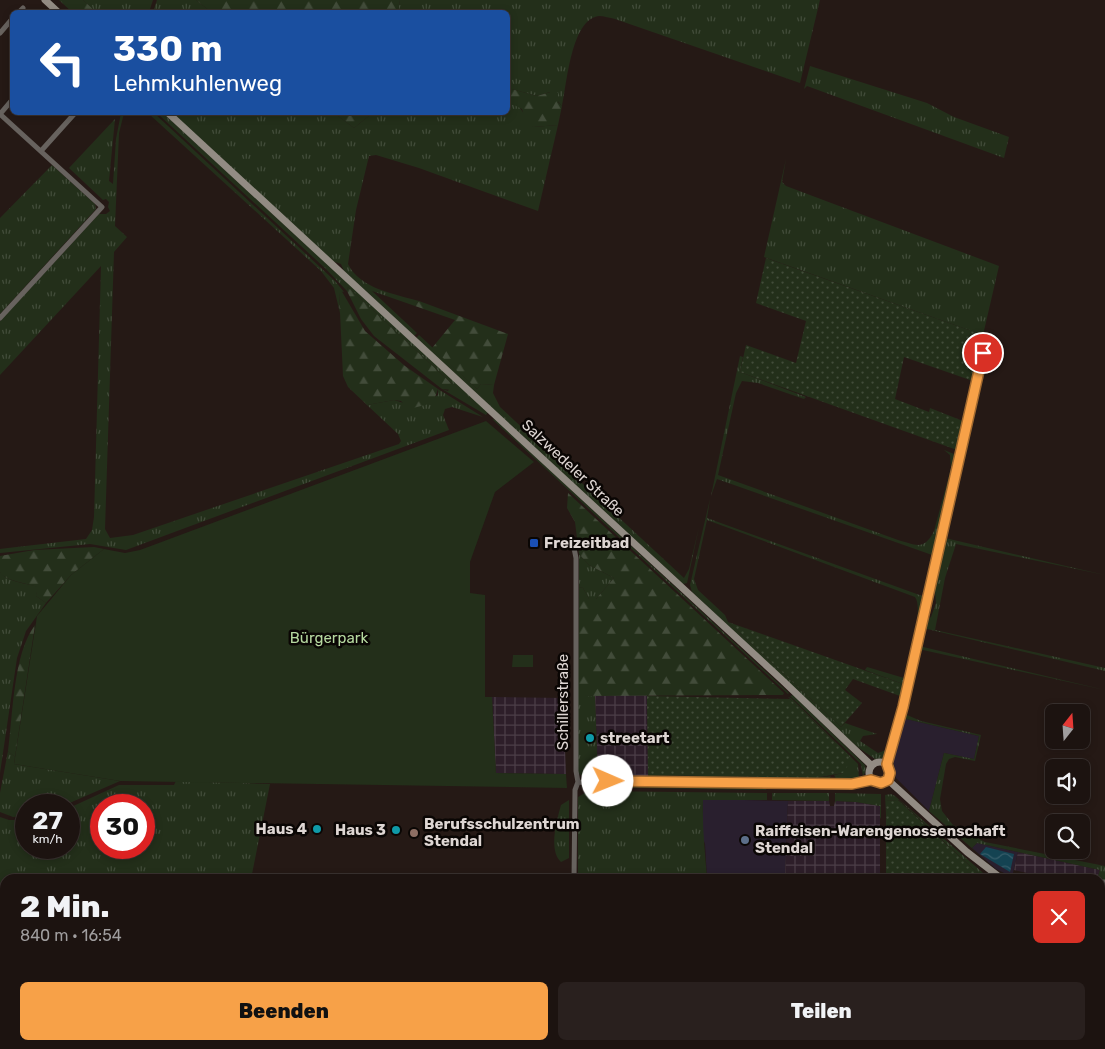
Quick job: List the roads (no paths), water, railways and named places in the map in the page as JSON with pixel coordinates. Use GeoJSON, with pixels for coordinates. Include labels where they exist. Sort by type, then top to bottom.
{"type":"FeatureCollection","features":[{"type":"Feature","properties":{"kind":"main road"},"geometry":{"type":"LineString","coordinates":[[45,0],[56,10]]}},
{"type":"Feature","properties":{"kind":"main road","name":"Salzwedeler Straße"},"geometry":{"type":"LineString","coordinates":[[170,115],[872,765]]}},
{"type":"Feature","properties":{"kind":"main road"},"geometry":{"type":"LineString","coordinates":[[879,762],[887,764],[890,773],[888,780],[878,783],[871,780],[869,772],[872,765],[879,762]]}},
{"type":"Feature","properties":{"kind":"main road"},"geometry":{"type":"LineString","coordinates":[[888,780],[980,863],[995,874]]}},
{"type":"Feature","properties":{"kind":"street"},"geometry":{"type":"LineString","coordinates":[[0,33],[10,21]]}},
{"type":"Feature","properties":{"kind":"street"},"geometry":{"type":"LineString","coordinates":[[0,318],[102,207],[0,114],[10,102]]}},
{"type":"Feature","properties":{"kind":"street"},"geometry":{"type":"LineString","coordinates":[[40,151],[73,115]]}},
{"type":"Feature","properties":{"kind":"street"},"geometry":{"type":"LineString","coordinates":[[887,764],[903,707],[986,340]]}},
{"type":"Feature","properties":{"kind":"street","name":"Schillerstraße"},"geometry":{"type":"LineString","coordinates":[[551,544],[571,546],[574,548],[576,558],[576,771],[578,782],[575,790],[574,874]]}},
{"type":"Feature","properties":{"kind":"street"},"geometry":{"type":"LineString","coordinates":[[578,782],[852,784],[871,780]]}},
{"type":"Feature","properties":{"kind":"water"},"geometry":{"type":"Polygon","coordinates":[[[986,847],[1014,854],[1010,872],[980,854],[986,847]]]}},
{"type":"Feature","properties":{"kind":"place","name":"Freizeitbad"},"geometry":{"type":"Point","coordinates":[534,543]}},
{"type":"Feature","properties":{"kind":"place","name":"streetart"},"geometry":{"type":"Point","coordinates":[590,738]}},
{"type":"Feature","properties":{"kind":"place","name":"Haus 4"},"geometry":{"type":"Point","coordinates":[317,829]}},
{"type":"Feature","properties":{"kind":"place","name":"Haus 3"},"geometry":{"type":"Point","coordinates":[396,830]}},
{"type":"Feature","properties":{"kind":"place","name":"Berufsschulzentrum Stendal"},"geometry":{"type":"Point","coordinates":[414,833]}},
{"type":"Feature","properties":{"kind":"place","name":"Raiffeisen-Warengenossenschaft Stendal"},"geometry":{"type":"Point","coordinates":[745,840]}},
{"type":"Feature","properties":{"kind":"park label","name":"Bürgerpark"},"geometry":{"type":"Point","coordinates":[329,638]}}]}
